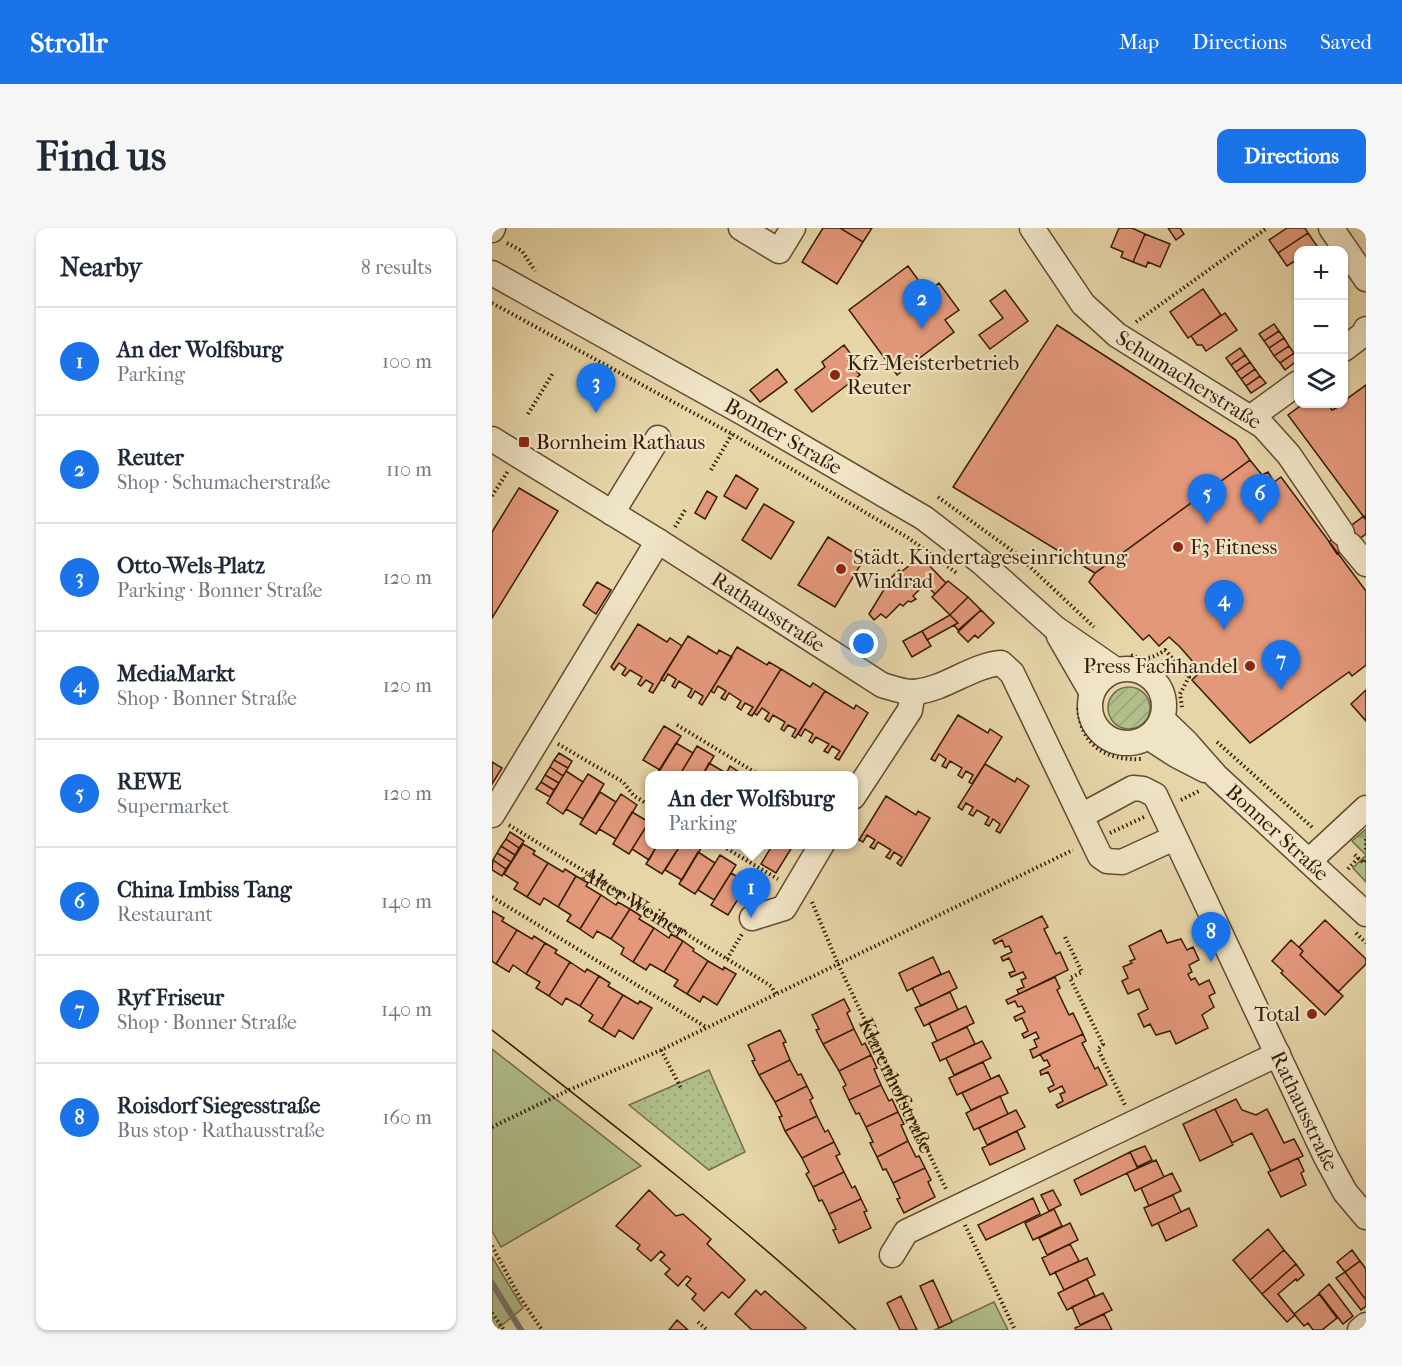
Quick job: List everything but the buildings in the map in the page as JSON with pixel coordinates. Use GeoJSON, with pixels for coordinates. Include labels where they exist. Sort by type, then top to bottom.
{"type":"FeatureCollection","features":[{"type":"Feature","properties":{"kind":"street"},"geometry":{"type":"LineString","coordinates":[[741,228],[779,251],[793,228]]}},
{"type":"Feature","properties":{"kind":"street","name":"Schumacherstraße"},"geometry":{"type":"LineString","coordinates":[[1032,228],[1083,304],[1117,335],[1263,426],[1289,455],[1346,539],[1366,564]]}},
{"type":"Feature","properties":{"kind":"street"},"geometry":{"type":"LineString","coordinates":[[1331,228],[1366,279]]}},
{"type":"Feature","properties":{"kind":"street","name":"Bonner Straße"},"geometry":{"type":"LineString","coordinates":[[492,273],[747,415],[924,518],[981,562],[1055,628],[1123,662]]}},
{"type":"Feature","properties":{"kind":"street"},"geometry":{"type":"LineString","coordinates":[[1348,346],[1365,333],[1366,329]]}},
{"type":"Feature","properties":{"kind":"street"},"geometry":{"type":"LineString","coordinates":[[1250,418],[1294,387]]}},
{"type":"Feature","properties":{"kind":"street"},"geometry":{"type":"LineString","coordinates":[[602,512],[658,438]]}},
{"type":"Feature","properties":{"kind":"street","name":"Rathausstraße"},"geometry":{"type":"LineString","coordinates":[[492,439],[602,512],[658,541],[882,685],[913,692],[938,686],[984,665],[1001,663],[1012,673],[1100,856],[1107,861],[1122,862],[1174,838]]}},
{"type":"Feature","properties":{"kind":"street"},"geometry":{"type":"LineString","coordinates":[[492,815],[535,729],[658,541]]}},
{"type":"Feature","properties":{"kind":"street","name":"Bonner Straße"},"geometry":{"type":"LineString","coordinates":[[1055,628],[1085,697]]}},
{"type":"Feature","properties":{"kind":"street"},"geometry":{"type":"LineString","coordinates":[[1123,662],[1130,669],[1143,672],[1155,681],[1164,702],[1152,738],[1133,743],[1117,742],[1103,735],[1094,723],[1085,697],[1098,682],[1123,662]]}},
{"type":"Feature","properties":{"kind":"street"},"geometry":{"type":"LineString","coordinates":[[858,789],[910,710],[913,692]]}},
{"type":"Feature","properties":{"kind":"street","name":"Bonner Straße"},"geometry":{"type":"LineString","coordinates":[[1152,738],[1176,755],[1216,776],[1366,914]]}},
{"type":"Feature","properties":{"kind":"street","name":"Rathausstraße"},"geometry":{"type":"LineString","coordinates":[[1081,816],[1132,788],[1143,789],[1155,795],[1345,1192],[1366,1216]]}},
{"type":"Feature","properties":{"kind":"street"},"geometry":{"type":"LineString","coordinates":[[1309,861],[1366,808]]}},
{"type":"Feature","properties":{"kind":"street"},"geometry":{"type":"LineString","coordinates":[[752,918],[784,908],[819,849]]}},
{"type":"Feature","properties":{"kind":"street"},"geometry":{"type":"LineString","coordinates":[[892,1255],[906,1232],[1278,1054]]}},
{"type":"Feature","properties":{"kind":"street"},"geometry":{"type":"LineString","coordinates":[[1360,1330],[1366,1325]]}},
{"type":"Feature","properties":{"kind":"path"},"geometry":{"type":"LineString","coordinates":[[1117,335],[1267,228]]}},
{"type":"Feature","properties":{"kind":"path"},"geometry":{"type":"LineString","coordinates":[[492,303],[732,434],[907,537],[963,578]]}},
{"type":"Feature","properties":{"kind":"path"},"geometry":{"type":"LineString","coordinates":[[528,414],[553,373]]}},
{"type":"Feature","properties":{"kind":"path"},"geometry":{"type":"LineString","coordinates":[[711,470],[732,434]]}},
{"type":"Feature","properties":{"kind":"path"},"geometry":{"type":"LineString","coordinates":[[492,496],[518,455]]}},
{"type":"Feature","properties":{"kind":"path"},"geometry":{"type":"LineString","coordinates":[[938,497],[1014,552],[1098,631]]}},
{"type":"Feature","properties":{"kind":"path"},"geometry":{"type":"LineString","coordinates":[[1123,662],[1139,658],[1153,658],[1165,650],[1189,677],[1180,694],[1181,705],[1186,712]]}},
{"type":"Feature","properties":{"kind":"path"},"geometry":{"type":"LineString","coordinates":[[1085,697],[1079,721],[1088,741],[1098,750],[1126,759],[1152,738]]}},
{"type":"Feature","properties":{"kind":"path"},"geometry":{"type":"LineString","coordinates":[[677,724],[753,771]]}},
{"type":"Feature","properties":{"kind":"path"},"geometry":{"type":"LineString","coordinates":[[535,729],[623,783],[634,796],[645,802]]}},
{"type":"Feature","properties":{"kind":"path"},"geometry":{"type":"LineString","coordinates":[[1215,740],[1328,842]]}},
{"type":"Feature","properties":{"kind":"path"},"geometry":{"type":"LineString","coordinates":[[492,1127],[661,1050],[1161,809]]}},
{"type":"Feature","properties":{"kind":"path","name":"Alter Weiher"},"geometry":{"type":"LineString","coordinates":[[492,815],[771,986],[776,994]]}},
{"type":"Feature","properties":{"kind":"path"},"geometry":{"type":"LineString","coordinates":[[1366,839],[1366,850]]}},
{"type":"Feature","properties":{"kind":"path"},"geometry":{"type":"LineString","coordinates":[[729,849],[798,883]]}},
{"type":"Feature","properties":{"kind":"path"},"geometry":{"type":"LineString","coordinates":[[1347,869],[1356,856],[1365,863]]}},
{"type":"Feature","properties":{"kind":"path","name":"Klarenhofstraße"},"geometry":{"type":"LineString","coordinates":[[798,883],[1015,1330]]}},
{"type":"Feature","properties":{"kind":"path"},"geometry":{"type":"LineString","coordinates":[[492,897],[706,1027]]}},
{"type":"Feature","properties":{"kind":"path"},"geometry":{"type":"LineString","coordinates":[[727,959],[752,918]]}},
{"type":"Feature","properties":{"kind":"path"},"geometry":{"type":"LineString","coordinates":[[1065,937],[1082,972],[1070,978],[1103,1044],[1098,1048],[1132,1122]]}},
{"type":"Feature","properties":{"kind":"path"},"geometry":{"type":"LineString","coordinates":[[661,1050],[681,1088]]}},
{"type":"Feature","properties":{"kind":"path"},"geometry":{"type":"LineString","coordinates":[[492,1246],[519,1296],[542,1330]]}},
{"type":"Feature","properties":{"kind":"path"},"geometry":{"type":"LineString","coordinates":[[492,1313],[504,1330]]}},
{"type":"Feature","properties":{"kind":"path"},"geometry":{"type":"LineString","coordinates":[[698,1322],[707,1330]]}},
{"type":"Feature","properties":{"kind":"green space"},"geometry":{"type":"Polygon","coordinates":[[[1129,687],[1144,693],[1150,708],[1144,723],[1129,729],[1114,723],[1108,708],[1114,693],[1129,687]]]}},
{"type":"Feature","properties":{"kind":"green space"},"geometry":{"type":"Polygon","coordinates":[[[1366,829],[1366,855],[1352,841],[1366,829]]]}},
{"type":"Feature","properties":{"kind":"green space"},"geometry":{"type":"Polygon","coordinates":[[[1366,855],[1366,882],[1353,868],[1366,855]]]}},
{"type":"Feature","properties":{"kind":"green space"},"geometry":{"type":"Polygon","coordinates":[[[492,1049],[641,1166],[501,1247],[492,1231],[492,1049]]]}},
{"type":"Feature","properties":{"kind":"green space"},"geometry":{"type":"Polygon","coordinates":[[[709,1070],[745,1152],[709,1170],[629,1105],[709,1070]]]}},
{"type":"Feature","properties":{"kind":"green space"},"geometry":{"type":"Polygon","coordinates":[[[492,1257],[523,1308],[496,1330],[492,1325],[492,1257]]]}},
{"type":"Feature","properties":{"kind":"green space"},"geometry":{"type":"Polygon","coordinates":[[[994,1302],[1008,1330],[934,1330],[994,1302]]]}},
{"type":"Feature","properties":{"kind":"waterway"},"geometry":{"type":"LineString","coordinates":[[492,1283],[521,1330]]}},
{"type":"Feature","properties":{"kind":"tram line"},"geometry":{"type":"LineString","coordinates":[[492,1030],[632,1139],[768,1252],[856,1330]]}},
{"type":"Feature","properties":{"kind":"place","name":"Reuter"},"geometry":{"type":"Point","coordinates":[922,329]}},
{"type":"Feature","properties":{"kind":"place","name":"Kfz-Meisterbetrieb Reuter"},"geometry":{"type":"Point","coordinates":[835,375]}},
{"type":"Feature","properties":{"kind":"place","name":"Otto-Wels-Platz"},"geometry":{"type":"Point","coordinates":[596,413]}},
{"type":"Feature","properties":{"kind":"place","name":"Bornheim Rathaus"},"geometry":{"type":"Point","coordinates":[524,442]}},
{"type":"Feature","properties":{"kind":"place","name":"REWE"},"geometry":{"type":"Point","coordinates":[1207,524]}},
{"type":"Feature","properties":{"kind":"place","name":"China Imbiss Tang"},"geometry":{"type":"Point","coordinates":[1260,524]}},
{"type":"Feature","properties":{"kind":"place","name":"F3 Fitness"},"geometry":{"type":"Point","coordinates":[1178,547]}},
{"type":"Feature","properties":{"kind":"place","name":"Städt. Kindertageseinrichtung Windrad"},"geometry":{"type":"Point","coordinates":[841,569]}},
{"type":"Feature","properties":{"kind":"place","name":"MediaMarkt"},"geometry":{"type":"Point","coordinates":[1224,630]}},
{"type":"Feature","properties":{"kind":"place","name":"Press Fachhandel"},"geometry":{"type":"Point","coordinates":[1250,666]}},
{"type":"Feature","properties":{"kind":"place","name":"Ryf Friseur"},"geometry":{"type":"Point","coordinates":[1281,690]}},
{"type":"Feature","properties":{"kind":"place","name":"An der Wolfsburg"},"geometry":{"type":"Point","coordinates":[751,918]}},
{"type":"Feature","properties":{"kind":"place","name":"Roisdorf Siegesstraße"},"geometry":{"type":"Point","coordinates":[1211,962]}},
{"type":"Feature","properties":{"kind":"place","name":"Total"},"geometry":{"type":"Point","coordinates":[1312,1014]}}]}
